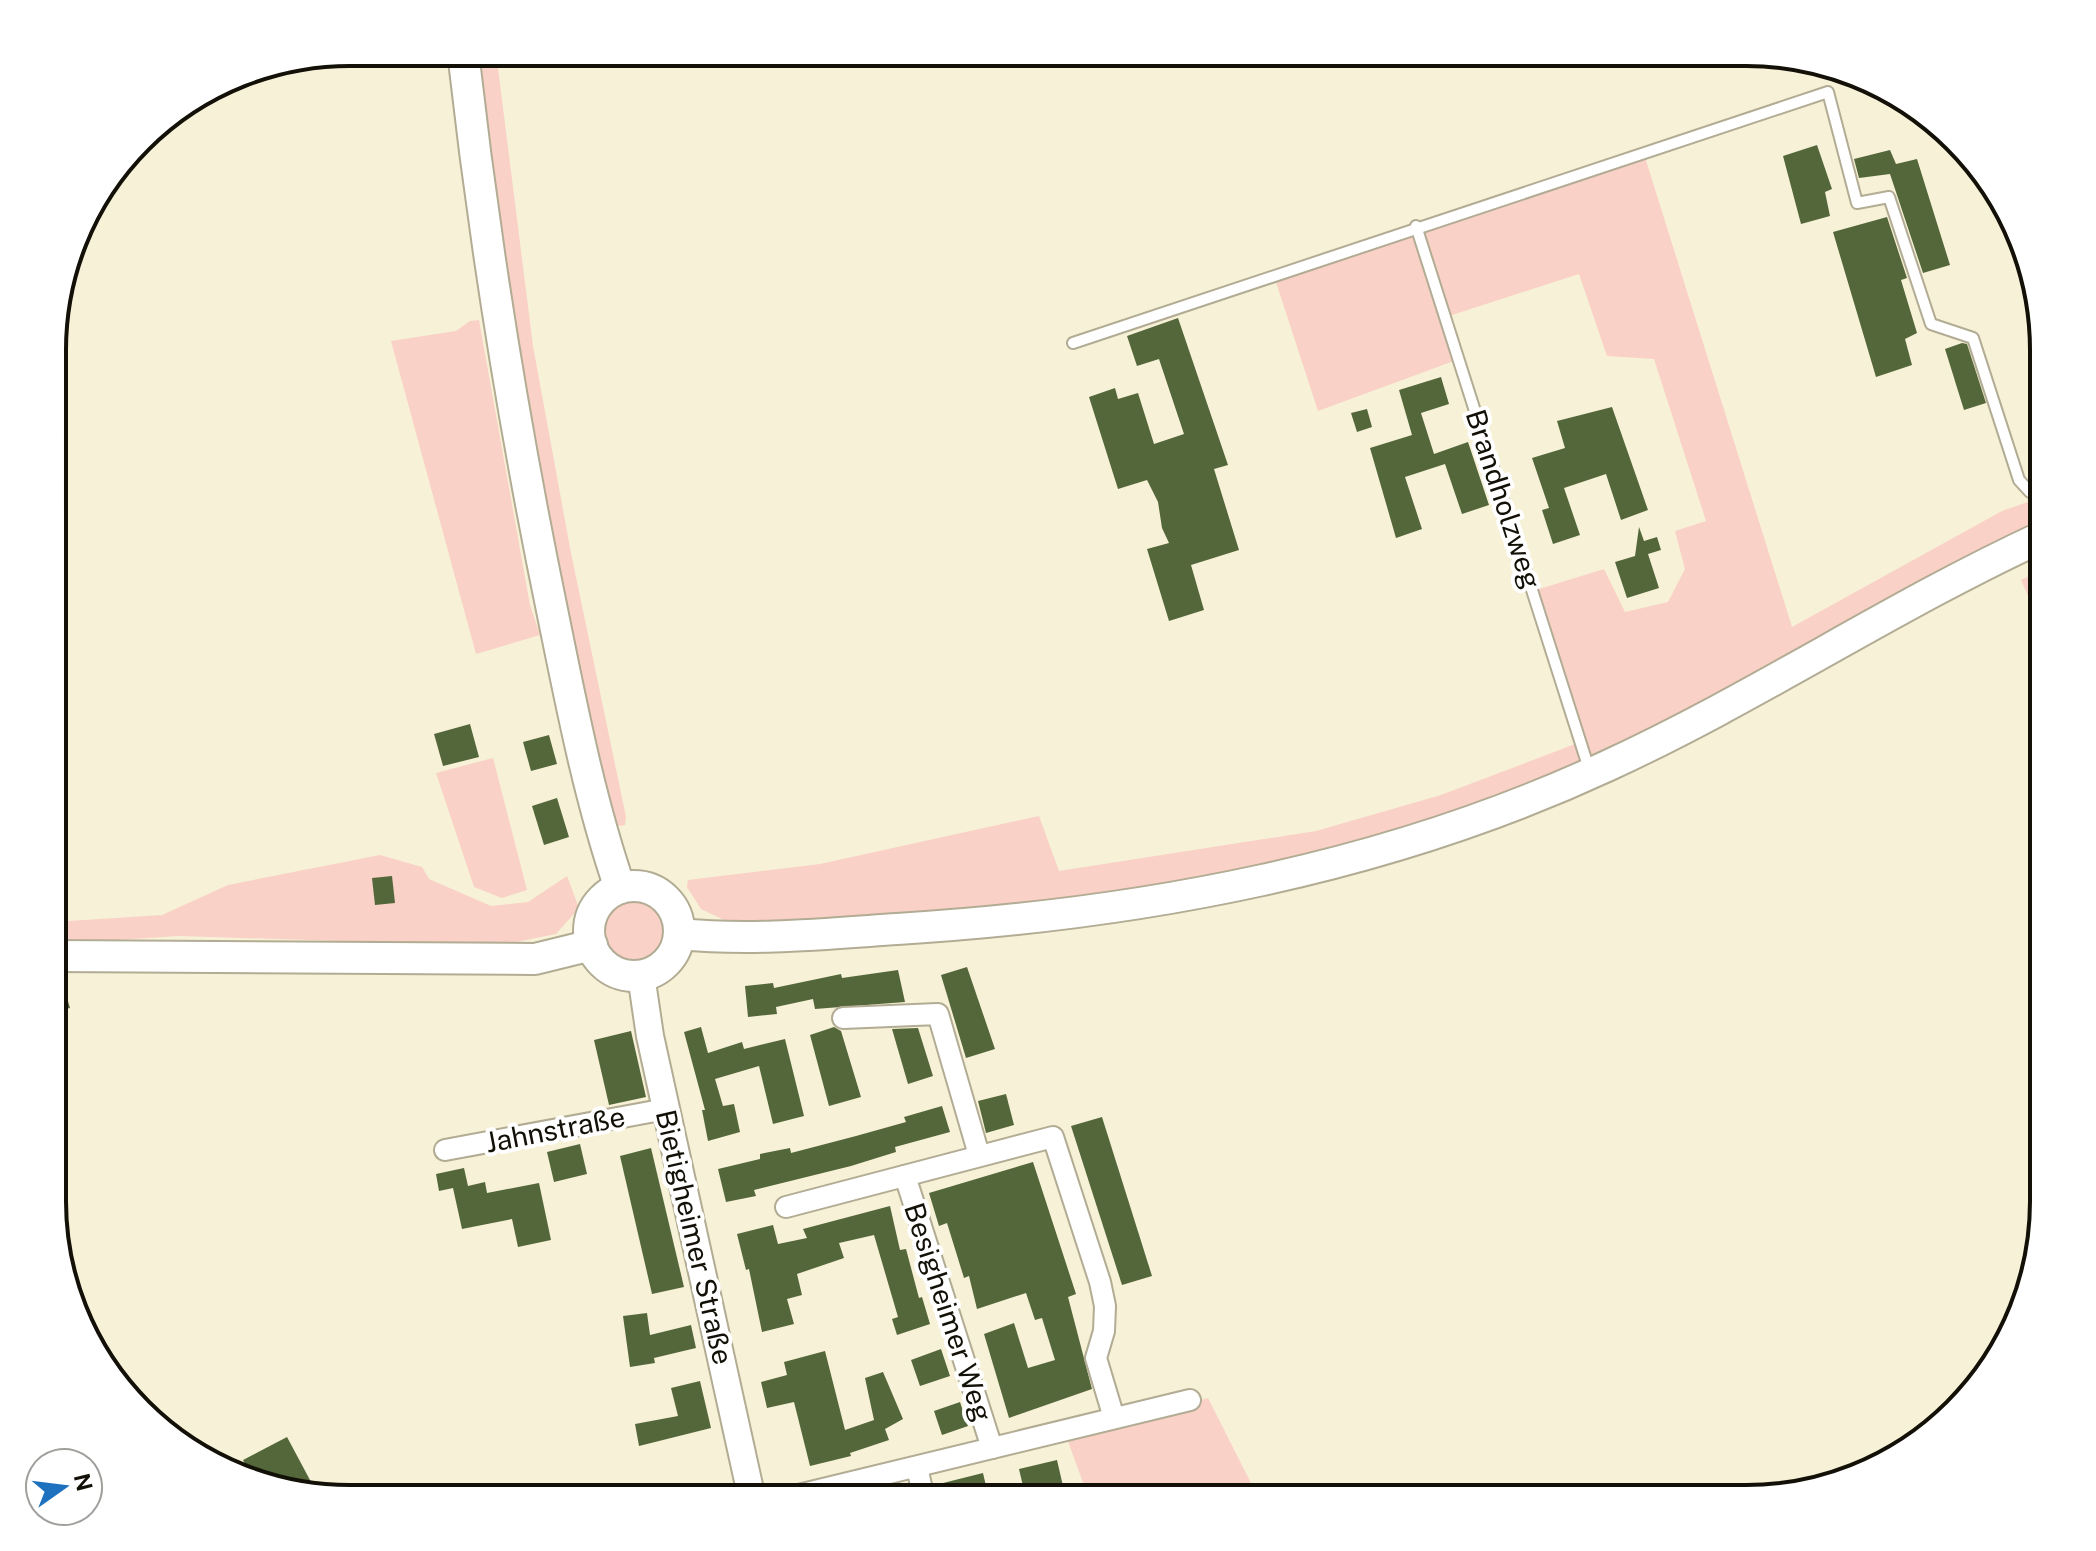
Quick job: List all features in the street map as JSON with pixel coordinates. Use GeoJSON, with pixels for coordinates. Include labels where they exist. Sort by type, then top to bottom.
{"type":"FeatureCollection","features":[{"type":"Feature","properties":{"kind":"main road"},"geometry":{"type":"LineString","coordinates":[[465,66],[503,355],[527,486],[605,847],[620,888]]}},
{"type":"Feature","properties":{"kind":"main road"},"geometry":{"type":"LineString","coordinates":[[679,934],[773,936],[949,926],[1173,899],[1328,865],[1451,830],[1591,774],[1904,604],[2029,543]]}},
{"type":"Feature","properties":{"kind":"main road"},"geometry":{"type":"LineString","coordinates":[[644,887],[658,892],[672,905],[679,934],[670,959],[641,975],[613,971],[592,945],[589,930],[596,906],[620,888],[644,887]]}},
{"type":"Feature","properties":{"kind":"main road"},"geometry":{"type":"LineString","coordinates":[[67,956],[535,959],[592,945]]}},
{"type":"Feature","properties":{"kind":"street","name":"Bietigheimer Straße"},"geometry":{"type":"LineString","coordinates":[[641,975],[650,1036],[749,1484]]}},
{"type":"Feature","properties":{"kind":"street"},"geometry":{"type":"LineString","coordinates":[[843,1018],[938,1014],[979,1155]]}},
{"type":"Feature","properties":{"kind":"street","name":"Jahnstraße"},"geometry":{"type":"LineString","coordinates":[[445,1150],[666,1109]]}},
{"type":"Feature","properties":{"kind":"street"},"geometry":{"type":"LineString","coordinates":[[786,1207],[1053,1137],[1100,1282],[1105,1319],[1096,1358],[1114,1418]]}},
{"type":"Feature","properties":{"kind":"street","name":"Besigheimer Weg"},"geometry":{"type":"LineString","coordinates":[[905,1176],[992,1448]]}},
{"type":"Feature","properties":{"kind":"street"},"geometry":{"type":"LineString","coordinates":[[844,1484],[1190,1400]]}},
{"type":"Feature","properties":{"kind":"street"},"geometry":{"type":"LineString","coordinates":[[917,1467],[921,1484]]}},
{"type":"Feature","properties":{"kind":"lane"},"geometry":{"type":"LineString","coordinates":[[1073,343],[1416,226],[1828,92],[1857,203],[1889,197],[1931,324],[1973,338],[2019,480],[2029,491]]}},
{"type":"Feature","properties":{"kind":"lane","name":"Brandholzweg"},"geometry":{"type":"LineString","coordinates":[[1416,226],[1591,774]]}},
{"type":"Feature","properties":{"kind":"shaded area"},"geometry":{"type":"Polygon","coordinates":[[[474,66],[498,66],[533,346],[571,553],[626,817],[625,825],[612,827],[548,550],[474,66]]]}},
{"type":"Feature","properties":{"kind":"shaded area"},"geometry":{"type":"Polygon","coordinates":[[[1644,154],[1792,627],[2002,511],[2029,501],[2029,533],[1590,764],[1518,795],[1235,876],[965,913],[768,925],[726,921],[701,909],[687,887],[688,880],[820,864],[1039,816],[1059,871],[1316,831],[1441,795],[1583,741],[1536,590],[1604,569],[1625,612],[1668,602],[1685,569],[1675,531],[1706,521],[1654,359],[1607,356],[1579,274],[1449,316],[1462,358],[1318,411],[1274,276],[1644,154]]]}},
{"type":"Feature","properties":{"kind":"shaded area"},"geometry":{"type":"Polygon","coordinates":[[[479,320],[530,605],[540,635],[476,654],[391,341],[456,331],[470,321],[479,320]]]}},
{"type":"Feature","properties":{"kind":"shaded area"},"geometry":{"type":"Polygon","coordinates":[[[2029,576],[2029,599],[2021,580],[2029,576]]]}},
{"type":"Feature","properties":{"kind":"shaded area"},"geometry":{"type":"Polygon","coordinates":[[[493,758],[527,890],[502,898],[474,887],[436,773],[493,758]]]}},
{"type":"Feature","properties":{"kind":"shaded area"},"geometry":{"type":"Polygon","coordinates":[[[380,855],[422,867],[429,879],[491,906],[528,902],[567,876],[579,908],[556,934],[497,946],[179,936],[67,943],[67,921],[162,915],[228,885],[380,855]]]}},
{"type":"Feature","properties":{"kind":"shaded area"},"geometry":{"type":"Polygon","coordinates":[[[634,894],[653,900],[663,910],[669,929],[663,948],[653,958],[634,964],[615,958],[605,948],[599,929],[605,910],[615,900],[634,894]]]}},
{"type":"Feature","properties":{"kind":"shaded area"},"geometry":{"type":"Polygon","coordinates":[[[1208,1398],[1252,1485],[1084,1485],[1066,1436],[1208,1398]]]}},
{"type":"Feature","properties":{"kind":"building"},"geometry":{"type":"Polygon","coordinates":[[[1817,145],[1832,189],[1825,192],[1830,216],[1801,224],[1783,156],[1817,145]]]}},
{"type":"Feature","properties":{"kind":"building"},"geometry":{"type":"Polygon","coordinates":[[[1890,150],[1896,164],[1917,159],[1950,265],[1923,273],[1890,174],[1859,178],[1854,159],[1890,150]]]}},
{"type":"Feature","properties":{"kind":"building"},"geometry":{"type":"Polygon","coordinates":[[[1887,217],[1907,278],[1901,280],[1917,333],[1905,339],[1912,365],[1876,377],[1833,232],[1887,217]]]}},
{"type":"Feature","properties":{"kind":"building"},"geometry":{"type":"Polygon","coordinates":[[[1178,318],[1228,465],[1214,469],[1239,550],[1191,565],[1204,610],[1169,621],[1147,549],[1169,543],[1162,528],[1158,502],[1147,480],[1118,489],[1089,397],[1115,388],[1118,399],[1138,393],[1154,444],[1184,434],[1159,359],[1137,366],[1127,336],[1178,318]]]}},
{"type":"Feature","properties":{"kind":"building"},"geometry":{"type":"Polygon","coordinates":[[[1967,344],[1986,403],[1964,410],[1945,349],[1967,344]]]}},
{"type":"Feature","properties":{"kind":"building"},"geometry":{"type":"Polygon","coordinates":[[[1441,377],[1449,404],[1421,413],[1434,454],[1468,442],[1489,505],[1462,514],[1445,464],[1405,477],[1422,529],[1396,538],[1370,448],[1412,435],[1399,390],[1441,377]]]}},
{"type":"Feature","properties":{"kind":"building"},"geometry":{"type":"Polygon","coordinates":[[[1612,407],[1648,510],[1621,520],[1606,474],[1564,488],[1580,535],[1553,544],[1542,510],[1549,508],[1532,458],[1565,448],[1557,421],[1612,407]]]}},
{"type":"Feature","properties":{"kind":"building"},"geometry":{"type":"Polygon","coordinates":[[[1367,409],[1372,427],[1357,432],[1351,413],[1367,409]]]}},
{"type":"Feature","properties":{"kind":"building"},"geometry":{"type":"Polygon","coordinates":[[[1639,527],[1644,541],[1657,537],[1661,550],[1648,554],[1659,588],[1627,598],[1615,562],[1635,556],[1639,527]]]}},
{"type":"Feature","properties":{"kind":"building"},"geometry":{"type":"Polygon","coordinates":[[[470,724],[479,757],[443,766],[434,734],[470,724]]]}},
{"type":"Feature","properties":{"kind":"building"},"geometry":{"type":"Polygon","coordinates":[[[549,735],[557,764],[531,771],[523,742],[549,735]]]}},
{"type":"Feature","properties":{"kind":"building"},"geometry":{"type":"Polygon","coordinates":[[[557,798],[569,837],[544,845],[532,806],[557,798]]]}},
{"type":"Feature","properties":{"kind":"building"},"geometry":{"type":"Polygon","coordinates":[[[392,876],[395,903],[375,905],[372,878],[392,876]]]}},
{"type":"Feature","properties":{"kind":"building"},"geometry":{"type":"Polygon","coordinates":[[[967,967],[995,1049],[966,1058],[941,975],[967,967]]]}},
{"type":"Feature","properties":{"kind":"building"},"geometry":{"type":"Polygon","coordinates":[[[898,970],[905,1002],[815,1009],[813,999],[776,1007],[777,1014],[748,1017],[745,986],[773,983],[774,988],[841,974],[842,978],[898,970]]]}},
{"type":"Feature","properties":{"kind":"building"},"geometry":{"type":"Polygon","coordinates":[[[701,1027],[708,1053],[742,1042],[744,1049],[785,1039],[804,1116],[773,1124],[759,1066],[715,1079],[723,1106],[734,1104],[740,1132],[708,1141],[702,1110],[705,1110],[684,1032],[701,1027]]]}},
{"type":"Feature","properties":{"kind":"building"},"geometry":{"type":"Polygon","coordinates":[[[834,1027],[841,1031],[861,1097],[829,1106],[810,1035],[834,1027]]]}},
{"type":"Feature","properties":{"kind":"building"},"geometry":{"type":"Polygon","coordinates":[[[918,1028],[933,1076],[908,1084],[892,1029],[918,1028]]]}},
{"type":"Feature","properties":{"kind":"building"},"geometry":{"type":"Polygon","coordinates":[[[631,1031],[646,1097],[609,1105],[594,1040],[631,1031]]]}},
{"type":"Feature","properties":{"kind":"building"},"geometry":{"type":"Polygon","coordinates":[[[1006,1094],[1014,1125],[986,1133],[978,1101],[1006,1094]]]}},
{"type":"Feature","properties":{"kind":"building"},"geometry":{"type":"Polygon","coordinates":[[[942,1106],[950,1132],[895,1147],[896,1152],[851,1166],[754,1190],[756,1196],[726,1202],[718,1169],[760,1159],[760,1154],[790,1148],[791,1153],[906,1122],[904,1117],[942,1106]]]}},
{"type":"Feature","properties":{"kind":"building"},"geometry":{"type":"Polygon","coordinates":[[[1102,1117],[1152,1276],[1122,1285],[1071,1126],[1102,1117]]]}},
{"type":"Feature","properties":{"kind":"building"},"geometry":{"type":"Polygon","coordinates":[[[580,1144],[587,1174],[554,1182],[547,1152],[580,1144]]]}},
{"type":"Feature","properties":{"kind":"building"},"geometry":{"type":"Polygon","coordinates":[[[651,1148],[684,1287],[652,1294],[620,1156],[651,1148]]]}},
{"type":"Feature","properties":{"kind":"building"},"geometry":{"type":"Polygon","coordinates":[[[1033,1162],[1076,1294],[1068,1297],[1092,1389],[1009,1418],[984,1334],[1014,1323],[1028,1368],[1055,1360],[1042,1318],[1035,1320],[1026,1293],[977,1309],[969,1276],[964,1278],[947,1223],[939,1226],[929,1193],[1033,1162]]]}},
{"type":"Feature","properties":{"kind":"building"},"geometry":{"type":"Polygon","coordinates":[[[464,1168],[468,1186],[485,1182],[487,1193],[539,1183],[551,1240],[518,1247],[512,1219],[462,1229],[453,1188],[439,1191],[436,1174],[464,1168]]]}},
{"type":"Feature","properties":{"kind":"building"},"geometry":{"type":"Polygon","coordinates":[[[890,1206],[900,1250],[906,1249],[919,1298],[922,1297],[930,1324],[897,1335],[892,1319],[898,1317],[874,1235],[839,1243],[844,1258],[797,1274],[802,1295],[787,1299],[794,1324],[762,1332],[749,1269],[746,1270],[737,1234],[773,1225],[778,1244],[807,1238],[803,1229],[890,1206]]]}},
{"type":"Feature","properties":{"kind":"building"},"geometry":{"type":"Polygon","coordinates":[[[647,1313],[650,1335],[691,1325],[696,1348],[654,1358],[655,1363],[630,1367],[623,1316],[647,1313]]]}},
{"type":"Feature","properties":{"kind":"building"},"geometry":{"type":"Polygon","coordinates":[[[941,1349],[950,1376],[920,1386],[911,1360],[941,1349]]]}},
{"type":"Feature","properties":{"kind":"building"},"geometry":{"type":"Polygon","coordinates":[[[825,1351],[845,1430],[874,1420],[865,1378],[883,1372],[903,1419],[885,1429],[889,1440],[850,1453],[851,1456],[810,1466],[794,1402],[767,1408],[761,1382],[787,1375],[784,1362],[825,1351]]]}},
{"type":"Feature","properties":{"kind":"building"},"geometry":{"type":"Polygon","coordinates":[[[700,1381],[711,1428],[639,1446],[635,1424],[678,1416],[671,1388],[700,1381]]]}},
{"type":"Feature","properties":{"kind":"building"},"geometry":{"type":"Polygon","coordinates":[[[960,1402],[968,1426],[942,1435],[934,1411],[960,1402]]]}},
{"type":"Feature","properties":{"kind":"building"},"geometry":{"type":"Polygon","coordinates":[[[287,1437],[311,1483],[259,1470],[245,1465],[243,1460],[287,1437]]]}},
{"type":"Feature","properties":{"kind":"building"},"geometry":{"type":"Polygon","coordinates":[[[1057,1460],[1063,1485],[1023,1484],[1019,1469],[1057,1460]]]}},
{"type":"Feature","properties":{"kind":"building"},"geometry":{"type":"Polygon","coordinates":[[[983,1473],[986,1484],[943,1484],[983,1473]]]}}]}
